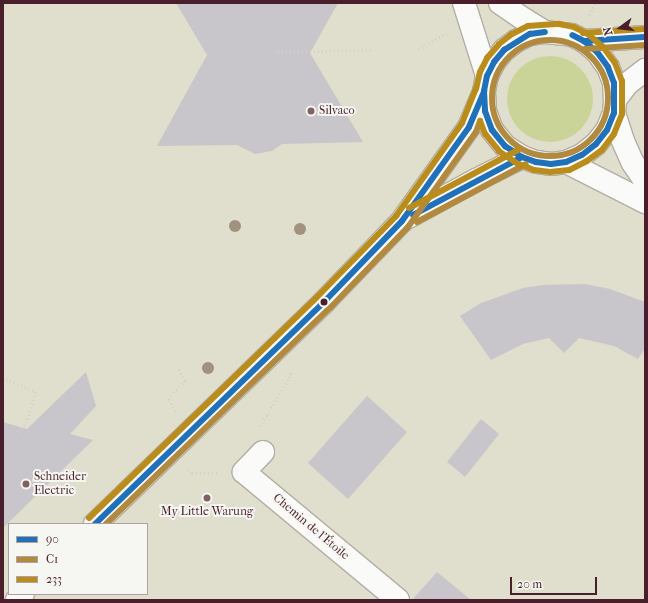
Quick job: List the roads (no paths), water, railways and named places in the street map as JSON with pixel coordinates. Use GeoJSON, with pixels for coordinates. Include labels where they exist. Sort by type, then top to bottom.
{"type":"FeatureCollection","features":[{"type":"Feature","properties":{"kind":"main road"},"geometry":{"type":"LineString","coordinates":[[464,3],[486,83],[485,111],[492,130],[505,146],[522,158],[551,164],[566,162],[582,155],[596,144],[607,130],[614,106],[627,84],[645,70]]}},
{"type":"Feature","properties":{"kind":"main road"},"geometry":{"type":"LineString","coordinates":[[500,3],[545,32]]}},
{"type":"Feature","properties":{"kind":"main road"},"geometry":{"type":"LineString","coordinates":[[96,523],[318,307],[402,221],[469,127],[494,62],[504,50],[516,41],[530,34],[545,32],[572,35],[584,41],[597,52],[608,66],[614,83],[614,106],[623,141],[633,163],[645,181]]}},
{"type":"Feature","properties":{"kind":"main road"},"geometry":{"type":"LineString","coordinates":[[584,41],[645,37]]}},
{"type":"Feature","properties":{"kind":"main road"},"geometry":{"type":"LineString","coordinates":[[402,221],[476,180],[522,158]]}},
{"type":"Feature","properties":{"kind":"main road"},"geometry":{"type":"LineString","coordinates":[[566,162],[645,202]]}},
{"type":"Feature","properties":{"kind":"main road","name":"Chemin de l'Étoile"},"geometry":{"type":"LineString","coordinates":[[263,452],[244,472],[398,600]]}},
{"type":"Feature","properties":{"kind":"place","name":"Silvaco"},"geometry":{"type":"Point","coordinates":[311,111]}},
{"type":"Feature","properties":{"kind":"place","name":"Schneider Electric"},"geometry":{"type":"Point","coordinates":[26,484]}},
{"type":"Feature","properties":{"kind":"place","name":"My Little Warung"},"geometry":{"type":"Point","coordinates":[207,498]}}]}
